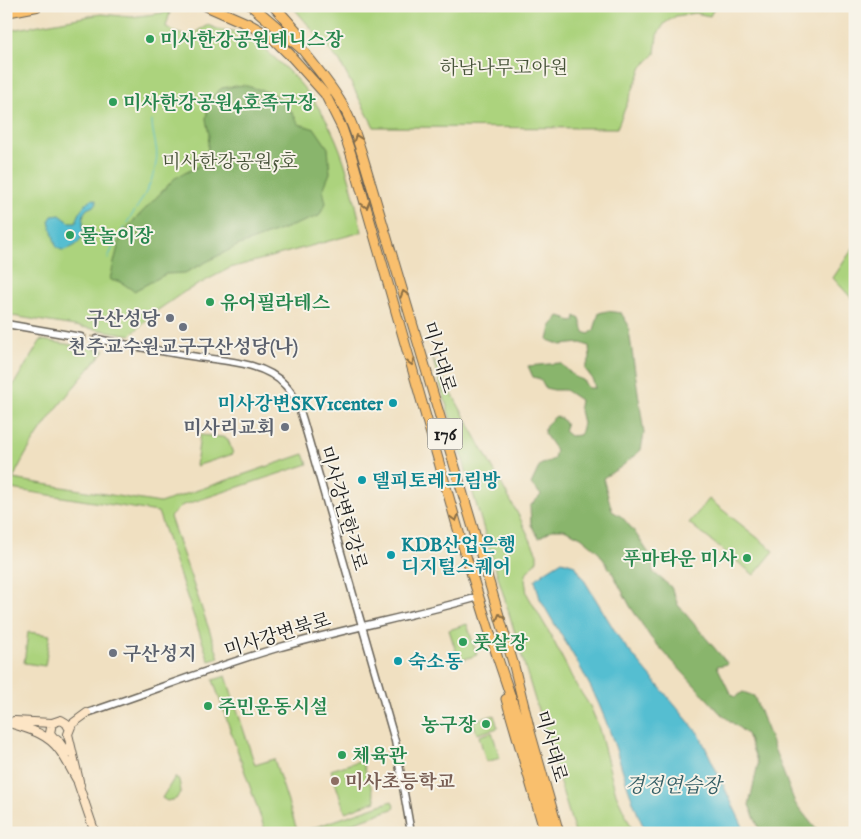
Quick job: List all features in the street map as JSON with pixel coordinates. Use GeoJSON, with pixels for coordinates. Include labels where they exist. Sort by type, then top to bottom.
{"type":"FeatureCollection","features":[{"type":"Feature","properties":{"kind":"highway"},"geometry":{"type":"LineString","coordinates":[[6,12],[37,6]]}},
{"type":"Feature","properties":{"kind":"highway","name":"176"},"geometry":{"type":"LineString","coordinates":[[207,6],[248,24],[273,38],[290,55]]}},
{"type":"Feature","properties":{"kind":"highway","name":"176"},"geometry":{"type":"LineString","coordinates":[[252,6],[301,48]]}},
{"type":"Feature","properties":{"kind":"highway"},"geometry":{"type":"LineString","coordinates":[[274,6],[298,33],[301,48]]}},
{"type":"Feature","properties":{"kind":"main road","name":"미사대로"},"geometry":{"type":"LineString","coordinates":[[301,48],[331,85],[340,100],[351,122],[362,154],[514,666],[531,735],[559,833]]}},
{"type":"Feature","properties":{"kind":"main road","name":"미사대로"},"geometry":{"type":"LineString","coordinates":[[290,55],[324,94],[339,121],[351,154],[479,597],[524,732],[552,833]]}},
{"type":"Feature","properties":{"kind":"main road"},"geometry":{"type":"LineString","coordinates":[[501,666],[506,697],[545,833]]}},
{"type":"Feature","properties":{"kind":"main road"},"geometry":{"type":"LineString","coordinates":[[514,666],[521,683],[565,833]]}},
{"type":"Feature","properties":{"kind":"main road"},"geometry":{"type":"LineString","coordinates":[[9,721],[52,723],[87,713]]}},
{"type":"Feature","properties":{"kind":"main road"},"geometry":{"type":"LineString","coordinates":[[57,740],[64,739],[69,731],[87,713]]}},
{"type":"Feature","properties":{"kind":"main road"},"geometry":{"type":"LineString","coordinates":[[61,720],[66,723],[69,731],[80,785]]}},
{"type":"Feature","properties":{"kind":"main road"},"geometry":{"type":"LineString","coordinates":[[9,721],[32,730],[50,740],[60,751],[80,785]]}},
{"type":"Feature","properties":{"kind":"main road"},"geometry":{"type":"LineString","coordinates":[[9,721],[50,733],[57,740],[66,752],[80,785],[95,833]]}},
{"type":"Feature","properties":{"kind":"main road"},"geometry":{"type":"LineString","coordinates":[[50,733],[52,723]]}},
{"type":"Feature","properties":{"kind":"street"},"geometry":{"type":"LineString","coordinates":[[6,324],[81,337]]}},
{"type":"Feature","properties":{"kind":"street","name":"미사강변한강로"},"geometry":{"type":"LineString","coordinates":[[97,339],[248,365],[263,370],[285,384],[299,409],[363,625],[395,741],[411,833]]}},
{"type":"Feature","properties":{"kind":"street","name":"미사강변북로"},"geometry":{"type":"LineString","coordinates":[[87,713],[268,651],[363,625],[479,597]]}},
{"type":"Feature","properties":{"kind":"green space","name":"하남나무고아원"},"geometry":{"type":"Polygon","coordinates":[[[292,6],[715,6],[710,16],[695,13],[676,16],[665,23],[657,35],[655,54],[642,67],[617,128],[374,127],[340,62],[292,6]]]}},
{"type":"Feature","properties":{"kind":"green space","name":"미사한강공원5호"},"geometry":{"type":"Polygon","coordinates":[[[170,12],[166,27],[187,37],[208,25],[220,30],[237,32],[265,50],[299,82],[314,101],[336,140],[344,161],[362,232],[230,268],[184,292],[155,312],[131,335],[6,315],[6,31],[101,14],[131,17],[170,12]]]}},
{"type":"Feature","properties":{"kind":"green space"},"geometry":{"type":"Polygon","coordinates":[[[243,85],[277,96],[287,106],[299,124],[315,129],[328,148],[330,173],[323,190],[326,203],[319,216],[237,246],[185,273],[166,274],[134,291],[119,281],[110,279],[121,234],[175,178],[197,167],[207,155],[209,135],[206,119],[209,99],[222,88],[243,85]]]}},
{"type":"Feature","properties":{"kind":"green space"},"geometry":{"type":"Polygon","coordinates":[[[855,245],[855,302],[833,278],[855,245]]]}},
{"type":"Feature","properties":{"kind":"green space"},"geometry":{"type":"Polygon","coordinates":[[[607,311],[621,313],[628,324],[644,433],[641,450],[621,467],[603,478],[612,511],[622,517],[634,531],[652,558],[653,572],[671,587],[678,605],[728,664],[717,666],[729,691],[735,697],[743,692],[754,696],[795,803],[819,833],[761,833],[749,805],[758,764],[747,734],[721,714],[651,638],[597,550],[581,537],[564,529],[553,529],[539,538],[531,525],[530,506],[541,495],[531,484],[540,465],[554,459],[556,450],[544,433],[546,425],[556,416],[562,419],[566,425],[564,431],[570,436],[580,435],[583,423],[579,406],[580,400],[565,390],[545,388],[540,379],[533,377],[528,366],[560,363],[575,377],[583,380],[588,388],[595,388],[592,378],[585,369],[590,358],[589,346],[581,343],[561,345],[548,340],[551,327],[559,316],[566,318],[570,322],[574,321],[575,316],[580,319],[584,332],[589,334],[594,330],[599,313],[607,311]]]}},
{"type":"Feature","properties":{"kind":"green space"},"geometry":{"type":"Polygon","coordinates":[[[41,340],[105,350],[43,428],[13,479],[160,503],[304,454],[308,464],[181,506],[170,517],[219,658],[209,661],[158,512],[11,489],[6,493],[6,397],[41,340]]]}},
{"type":"Feature","properties":{"kind":"green space"},"geometry":{"type":"Polygon","coordinates":[[[432,357],[520,518],[537,554],[537,560],[527,572],[525,579],[527,594],[576,685],[590,706],[598,725],[616,794],[634,833],[575,833],[432,357]]]}},
{"type":"Feature","properties":{"kind":"green space"},"geometry":{"type":"Polygon","coordinates":[[[200,435],[228,439],[233,454],[196,466],[200,435]]]}},
{"type":"Feature","properties":{"kind":"green space"},"geometry":{"type":"Polygon","coordinates":[[[709,499],[774,551],[754,575],[689,523],[709,499]]]}},
{"type":"Feature","properties":{"kind":"green space","name":"풋살장"},"geometry":{"type":"Polygon","coordinates":[[[467,624],[477,655],[459,661],[449,630],[467,624]]]}},
{"type":"Feature","properties":{"kind":"green space"},"geometry":{"type":"Polygon","coordinates":[[[28,632],[50,635],[45,666],[24,663],[28,632]]]}},
{"type":"Feature","properties":{"kind":"green space"},"geometry":{"type":"Polygon","coordinates":[[[226,676],[255,765],[274,759],[298,833],[266,833],[213,680],[226,676]]]}},
{"type":"Feature","properties":{"kind":"green space","name":"농구장"},"geometry":{"type":"Polygon","coordinates":[[[494,715],[498,728],[477,734],[473,721],[494,715]]]}},
{"type":"Feature","properties":{"kind":"green space"},"geometry":{"type":"Polygon","coordinates":[[[492,732],[500,758],[486,762],[479,736],[492,732]]]}},
{"type":"Feature","properties":{"kind":"green space"},"geometry":{"type":"Polygon","coordinates":[[[362,760],[376,801],[345,812],[331,770],[362,760]]]}},
{"type":"Feature","properties":{"kind":"green space"},"geometry":{"type":"Polygon","coordinates":[[[175,777],[179,780],[181,791],[176,799],[167,801],[162,798],[175,777]]]}},
{"type":"Feature","properties":{"kind":"green space"},"geometry":{"type":"Polygon","coordinates":[[[392,801],[395,808],[324,833],[298,833],[392,801]]]}},
{"type":"Feature","properties":{"kind":"water"},"geometry":{"type":"Polygon","coordinates":[[[93,199],[96,200],[96,205],[87,209],[84,213],[81,239],[78,243],[65,250],[56,246],[49,221],[52,216],[60,215],[69,222],[76,222],[84,205],[93,199]]]}},
{"type":"Feature","properties":{"kind":"water","name":"경정연습장"},"geometry":{"type":"Polygon","coordinates":[[[562,561],[575,565],[621,641],[699,734],[746,833],[647,833],[633,802],[599,703],[540,599],[535,580],[562,561]]]}},
{"type":"Feature","properties":{"kind":"waterway"},"geometry":{"type":"LineString","coordinates":[[108,259],[119,235],[148,189],[153,176],[157,152],[152,121]]}},
{"type":"Feature","properties":{"kind":"tunnel"},"geometry":{"type":"LineString","coordinates":[[81,337],[97,339]]}},
{"type":"Feature","properties":{"kind":"place","name":"미사한강공원테니스장"},"geometry":{"type":"Point","coordinates":[150,39]}},
{"type":"Feature","properties":{"kind":"place","name":"미사한강공원4호족구장"},"geometry":{"type":"Point","coordinates":[113,102]}},
{"type":"Feature","properties":{"kind":"place","name":"물놀이장"},"geometry":{"type":"Point","coordinates":[70,235]}},
{"type":"Feature","properties":{"kind":"place","name":"유어필라테스"},"geometry":{"type":"Point","coordinates":[210,302]}},
{"type":"Feature","properties":{"kind":"place","name":"구산성당"},"geometry":{"type":"Point","coordinates":[170,318]}},
{"type":"Feature","properties":{"kind":"place","name":"천주교수원교구구산성당(나)"},"geometry":{"type":"Point","coordinates":[183,327]}},
{"type":"Feature","properties":{"kind":"place","name":"미사강변SKV1center"},"geometry":{"type":"Point","coordinates":[393,403]}},
{"type":"Feature","properties":{"kind":"place","name":"미사리교회"},"geometry":{"type":"Point","coordinates":[285,427]}},
{"type":"Feature","properties":{"kind":"place","name":"델피토레그림방"},"geometry":{"type":"Point","coordinates":[362,480]}},
{"type":"Feature","properties":{"kind":"place","name":"KDB산업은행 디지털스퀘어"},"geometry":{"type":"Point","coordinates":[391,555]}},
{"type":"Feature","properties":{"kind":"place","name":"푸마타운 미사"},"geometry":{"type":"Point","coordinates":[747,558]}},
{"type":"Feature","properties":{"kind":"place","name":"풋살장"},"geometry":{"type":"Point","coordinates":[463,642]}},
{"type":"Feature","properties":{"kind":"place","name":"구산성지"},"geometry":{"type":"Point","coordinates":[113,653]}},
{"type":"Feature","properties":{"kind":"place","name":"숙소동"},"geometry":{"type":"Point","coordinates":[398,661]}},
{"type":"Feature","properties":{"kind":"place","name":"주민운동시설"},"geometry":{"type":"Point","coordinates":[208,706]}},
{"type":"Feature","properties":{"kind":"place","name":"농구장"},"geometry":{"type":"Point","coordinates":[486,724]}},
{"type":"Feature","properties":{"kind":"place","name":"체육관"},"geometry":{"type":"Point","coordinates":[342,755]}},
{"type":"Feature","properties":{"kind":"place","name":"미사초등학교"},"geometry":{"type":"Point","coordinates":[335,781]}}]}
